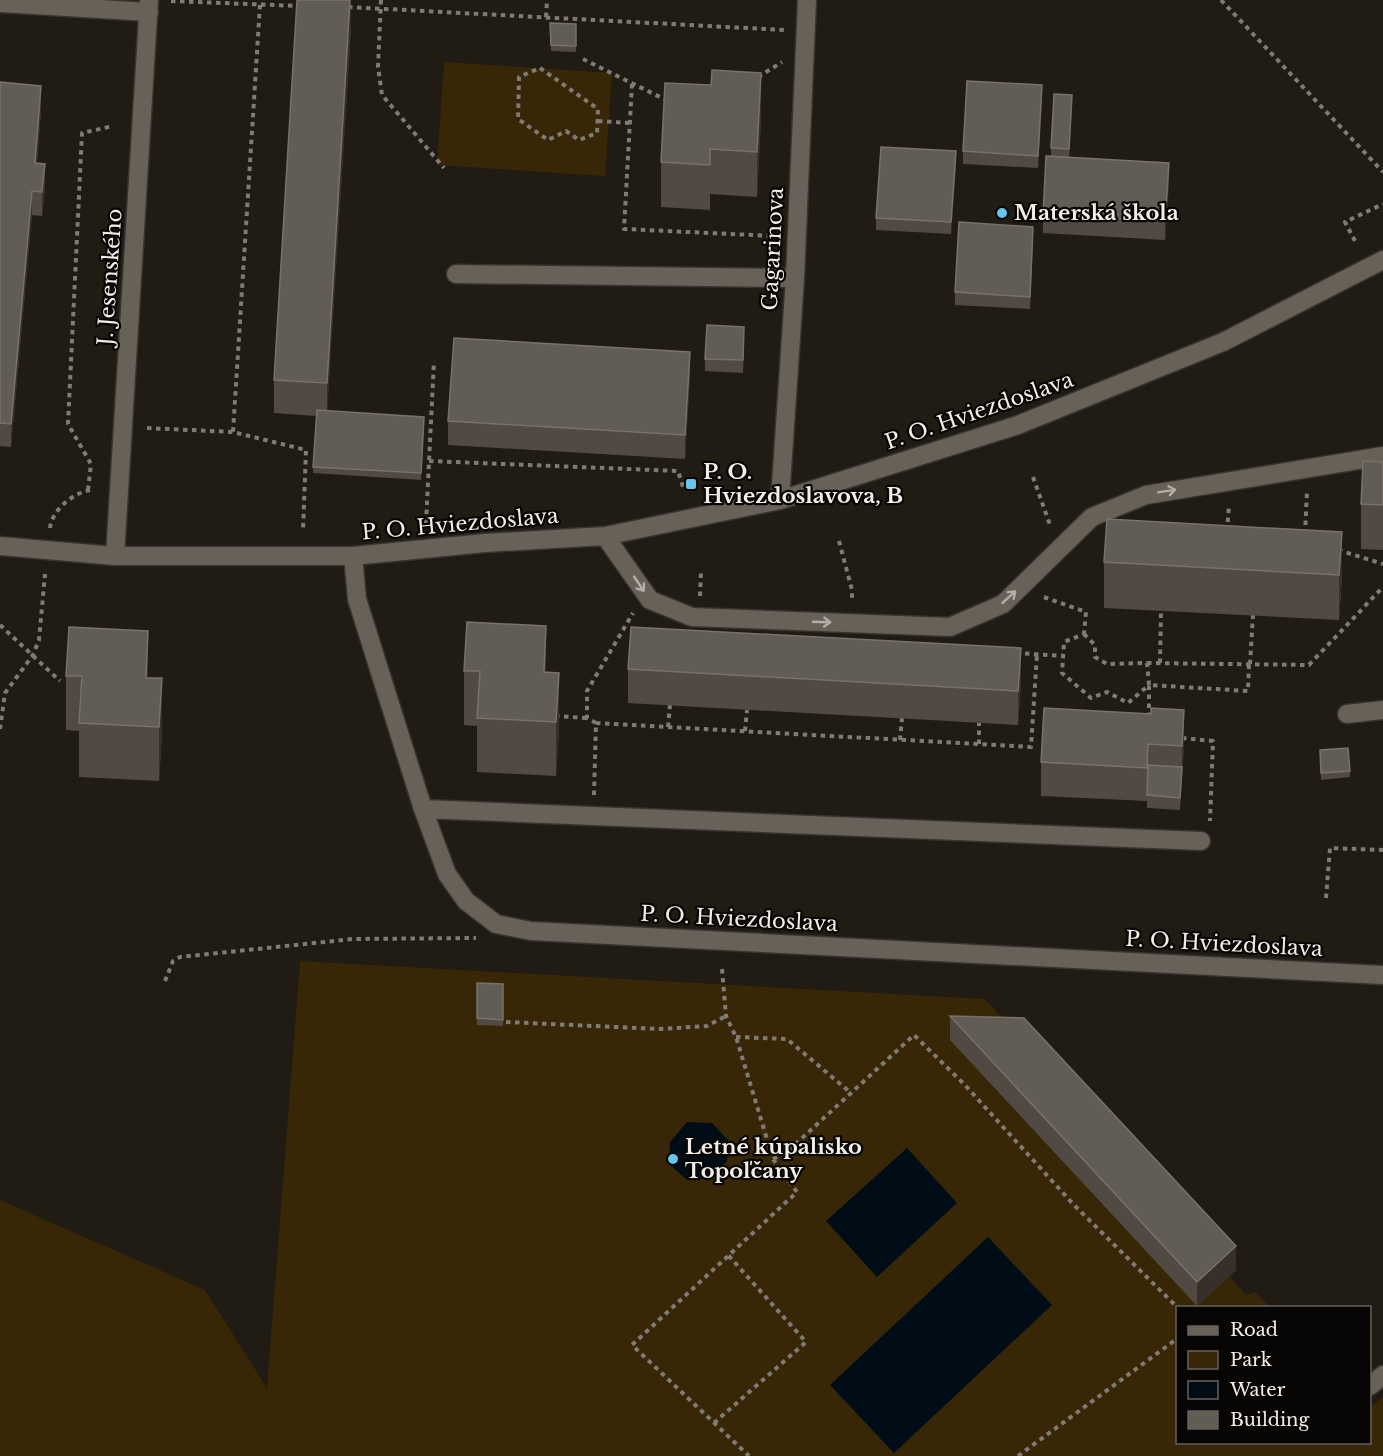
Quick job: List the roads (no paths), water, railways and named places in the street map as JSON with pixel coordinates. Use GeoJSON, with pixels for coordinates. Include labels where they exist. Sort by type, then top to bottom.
{"type":"FeatureCollection","features":[{"type":"Feature","properties":{"kind":"street","name":"Gagarinova"},"geometry":{"type":"LineString","coordinates":[[780,500],[795,278],[807,0]]}},
{"type":"Feature","properties":{"kind":"street"},"geometry":{"type":"LineString","coordinates":[[0,3],[149,6]]}},
{"type":"Feature","properties":{"kind":"street","name":"J. Jesenského"},"geometry":{"type":"LineString","coordinates":[[115,556],[149,6]]}},
{"type":"Feature","properties":{"kind":"street","name":"P. O. Hviezdoslava"},"geometry":{"type":"LineString","coordinates":[[0,546],[115,556],[352,556],[484,543],[605,536],[780,500],[1018,425],[1222,342],[1383,260]]}},
{"type":"Feature","properties":{"kind":"street"},"geometry":{"type":"LineString","coordinates":[[456,274],[795,278]]}},
{"type":"Feature","properties":{"kind":"street"},"geometry":{"type":"LineString","coordinates":[[605,536],[650,600],[692,617],[950,627],[1003,604],[1092,517],[1146,495],[1383,456]]}},
{"type":"Feature","properties":{"kind":"street","name":"P. O. Hviezdoslava"},"geometry":{"type":"LineString","coordinates":[[352,556],[357,599],[423,809],[447,874],[466,901],[496,924],[531,931],[1383,975]]}},
{"type":"Feature","properties":{"kind":"street"},"geometry":{"type":"LineString","coordinates":[[1347,714],[1383,710]]}},
{"type":"Feature","properties":{"kind":"street"},"geometry":{"type":"LineString","coordinates":[[423,809],[1201,841]]}},
{"type":"Feature","properties":{"kind":"street"},"geometry":{"type":"LineString","coordinates":[[1371,1385],[1383,1375]]}},
{"type":"Feature","properties":{"kind":"water"},"geometry":{"type":"Polygon","coordinates":[[[687,1122],[712,1123],[728,1140],[727,1161],[710,1179],[686,1179],[669,1164],[670,1142],[687,1122]]]}},
{"type":"Feature","properties":{"kind":"water"},"geometry":{"type":"Polygon","coordinates":[[[907,1148],[957,1203],[877,1277],[826,1221],[907,1148]]]}},
{"type":"Feature","properties":{"kind":"water"},"geometry":{"type":"Polygon","coordinates":[[[988,1237],[1052,1305],[894,1453],[830,1385],[988,1237]]]}},
{"type":"Feature","properties":{"kind":"place","name":"Materská škola"},"geometry":{"type":"Point","coordinates":[1002,213]}},
{"type":"Feature","properties":{"kind":"place","name":"P. O. Hviezdoslavova, B"},"geometry":{"type":"Point","coordinates":[691,484]}},
{"type":"Feature","properties":{"kind":"place","name":"Letné kúpalisko Topoľčany"},"geometry":{"type":"Point","coordinates":[673,1159]}}]}
